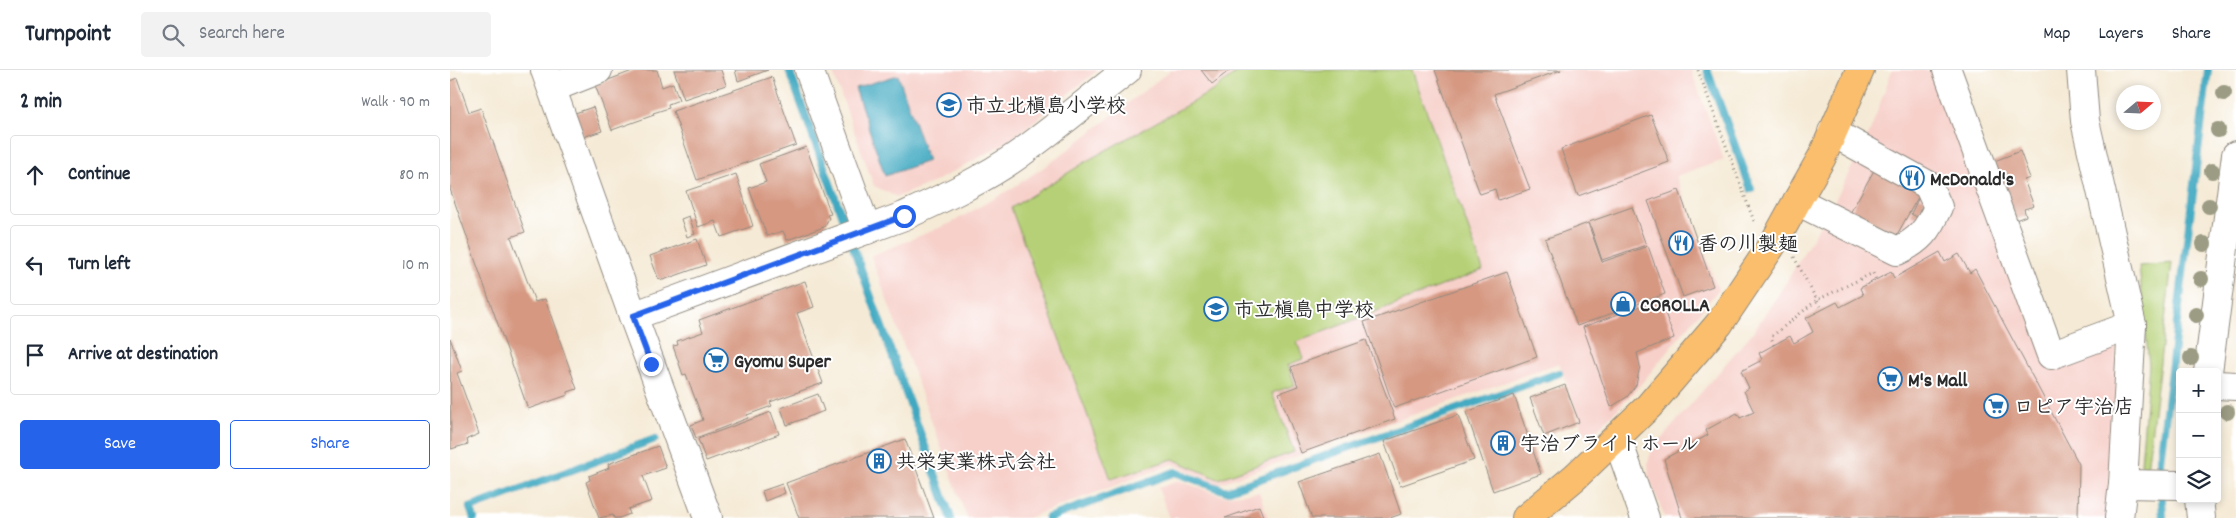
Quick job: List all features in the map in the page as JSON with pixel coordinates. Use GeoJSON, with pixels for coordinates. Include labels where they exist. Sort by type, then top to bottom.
{"type":"FeatureCollection","features":[{"type":"Feature","properties":{"kind":"highway"},"geometry":{"type":"LineString","coordinates":[[1526,518],[1575,477],[1650,406],[1720,324],[1776,239],[1822,157],[1860,70]]}},
{"type":"Feature","properties":{"kind":"street"},"geometry":{"type":"LineString","coordinates":[[598,70],[548,79],[708,518]]}},
{"type":"Feature","properties":{"kind":"street"},"geometry":{"type":"LineString","coordinates":[[809,70],[866,230]]}},
{"type":"Feature","properties":{"kind":"street"},"geometry":{"type":"LineString","coordinates":[[633,316],[904,216],[980,179],[1018,155],[1127,70]]}},
{"type":"Feature","properties":{"kind":"street"},"geometry":{"type":"LineString","coordinates":[[1947,70],[2051,355],[2132,325]]}},
{"type":"Feature","properties":{"kind":"street"},"geometry":{"type":"LineString","coordinates":[[2081,70],[2086,121],[2132,325],[2153,485],[2119,518]]}},
{"type":"Feature","properties":{"kind":"street"},"geometry":{"type":"LineString","coordinates":[[1797,201],[1897,251],[1911,245],[1929,228],[1938,207],[1928,186],[1832,132]]}},
{"type":"Feature","properties":{"kind":"street"},"geometry":{"type":"LineString","coordinates":[[2209,368],[2236,155]]}},
{"type":"Feature","properties":{"kind":"street"},"geometry":{"type":"LineString","coordinates":[[2221,385],[2236,386]]}},
{"type":"Feature","properties":{"kind":"street"},"geometry":{"type":"LineString","coordinates":[[1617,438],[1645,518]]}},
{"type":"Feature","properties":{"kind":"street"},"geometry":{"type":"LineString","coordinates":[[2199,503],[2201,518]]}},
{"type":"Feature","properties":{"kind":"path"},"geometry":{"type":"LineString","coordinates":[[1698,70],[1756,228]]}},
{"type":"Feature","properties":{"kind":"path"},"geometry":{"type":"LineString","coordinates":[[1791,252],[1822,310]]}},
{"type":"Feature","properties":{"kind":"path"},"geometry":{"type":"LineString","coordinates":[[1774,345],[1771,337],[1817,300],[1873,273],[1876,280]]}},
{"type":"Feature","properties":{"kind":"shaded area","name":"市立北槇島小学校"},"geometry":{"type":"Polygon","coordinates":[[[832,70],[1098,70],[1011,140],[934,182],[897,197],[874,186],[832,70]]]}},
{"type":"Feature","properties":{"kind":"shaded area","name":"市立槇島中学校"},"geometry":{"type":"Polygon","coordinates":[[[1171,70],[1691,70],[1724,160],[1676,176],[1718,290],[1636,390],[1587,440],[1559,363],[1218,484],[1173,464],[1027,518],[967,518],[871,256],[951,223],[1011,189],[1056,159],[1171,70]]]}},
{"type":"Feature","properties":{"kind":"shaded area","name":"M's Mall"},"geometry":{"type":"Polygon","coordinates":[[[1892,70],[1938,70],[2047,367],[2116,343],[2116,392],[2106,518],[1665,518],[1649,477],[1648,463],[1651,451],[1753,332],[1784,286],[1834,202],[1870,132],[1892,70]]]}},
{"type":"Feature","properties":{"kind":"shaded area"},"geometry":{"type":"Polygon","coordinates":[[[1179,481],[1223,496],[1259,492],[1268,518],[1170,518],[1158,488],[1179,481]]]}},
{"type":"Feature","properties":{"kind":"green space"},"geometry":{"type":"Polygon","coordinates":[[[1240,70],[1412,70],[1483,270],[1297,342],[1303,359],[1288,365],[1295,385],[1272,393],[1294,452],[1218,479],[1173,459],[1111,479],[1011,208],[1092,158],[1214,90],[1240,70]]]}},
{"type":"Feature","properties":{"kind":"green space"},"geometry":{"type":"Polygon","coordinates":[[[2172,263],[2147,470],[2141,464],[2149,365],[2139,266],[2172,263]]]}},
{"type":"Feature","properties":{"kind":"water"},"geometry":{"type":"Polygon","coordinates":[[[898,75],[928,161],[885,176],[855,88],[898,75]]]}},
{"type":"Feature","properties":{"kind":"building"},"geometry":{"type":"Polygon","coordinates":[[[635,70],[657,70],[662,87],[673,83],[679,100],[668,104],[669,108],[653,113],[654,115],[612,130],[595,85],[635,70]]]}},
{"type":"Feature","properties":{"kind":"building"},"geometry":{"type":"Polygon","coordinates":[[[674,70],[721,70],[726,85],[684,99],[674,70]]]}},
{"type":"Feature","properties":{"kind":"building"},"geometry":{"type":"Polygon","coordinates":[[[735,70],[768,70],[738,81],[735,70]]]}},
{"type":"Feature","properties":{"kind":"building"},"geometry":{"type":"Polygon","coordinates":[[[1201,70],[1230,70],[1212,84],[1201,70]]]}},
{"type":"Feature","properties":{"kind":"building"},"geometry":{"type":"Polygon","coordinates":[[[1435,70],[1561,70],[1494,94],[1530,189],[1498,200],[1495,189],[1480,194],[1435,70]]]}},
{"type":"Feature","properties":{"kind":"building"},"geometry":{"type":"Polygon","coordinates":[[[772,77],[796,145],[697,180],[673,111],[772,77]]]}},
{"type":"Feature","properties":{"kind":"building"},"geometry":{"type":"Polygon","coordinates":[[[457,78],[469,112],[481,108],[525,232],[511,237],[535,302],[545,299],[577,389],[568,392],[568,395],[528,409],[450,189],[450,81],[457,78]]]}},
{"type":"Feature","properties":{"kind":"building"},"geometry":{"type":"Polygon","coordinates":[[[593,107],[602,131],[583,137],[575,113],[593,107]]]}},
{"type":"Feature","properties":{"kind":"building"},"geometry":{"type":"Polygon","coordinates":[[[1651,115],[1669,162],[1578,196],[1561,149],[1651,115]]]}},
{"type":"Feature","properties":{"kind":"building"},"geometry":{"type":"Polygon","coordinates":[[[806,147],[831,214],[827,215],[829,218],[824,227],[787,240],[783,231],[767,236],[749,188],[766,182],[759,164],[806,147]]]}},
{"type":"Feature","properties":{"kind":"building"},"geometry":{"type":"Polygon","coordinates":[[[2020,151],[2030,178],[2024,180],[2034,206],[2024,209],[2026,216],[2013,221],[1992,162],[2020,151]]]}},
{"type":"Feature","properties":{"kind":"building","name":"McDonald's"},"geometry":{"type":"Polygon","coordinates":[[[1877,165],[1922,190],[1894,240],[1849,215],[1877,165]]]}},
{"type":"Feature","properties":{"kind":"building"},"geometry":{"type":"Polygon","coordinates":[[[736,174],[753,226],[721,237],[715,221],[698,227],[686,191],[736,174]]]}},
{"type":"Feature","properties":{"kind":"building","name":"香の川製麺"},"geometry":{"type":"Polygon","coordinates":[[[1679,190],[1713,286],[1683,297],[1648,201],[1679,190]]]}},
{"type":"Feature","properties":{"kind":"building"},"geometry":{"type":"Polygon","coordinates":[[[1919,197],[1925,199],[1917,217],[1911,214],[1919,197]]]}},
{"type":"Feature","properties":{"kind":"building"},"geometry":{"type":"Polygon","coordinates":[[[1632,207],[1646,245],[1602,260],[1589,222],[1632,207]]]}},
{"type":"Feature","properties":{"kind":"building"},"geometry":{"type":"Polygon","coordinates":[[[689,216],[695,234],[687,237],[681,219],[689,216]]]}},
{"type":"Feature","properties":{"kind":"building"},"geometry":{"type":"Polygon","coordinates":[[[1588,223],[1602,262],[1648,246],[1665,294],[1577,326],[1545,239],[1588,223]]]}},
{"type":"Feature","properties":{"kind":"building"},"geometry":{"type":"Polygon","coordinates":[[[697,239],[706,265],[663,280],[658,278],[650,256],[697,239]]]}},
{"type":"Feature","properties":{"kind":"building","name":"M's Mall"},"geometry":{"type":"Polygon","coordinates":[[[1940,252],[1945,262],[1959,254],[1970,273],[1975,269],[2079,464],[2078,518],[1682,518],[1664,459],[1708,435],[1706,430],[1737,413],[1740,418],[1754,412],[1744,391],[1749,388],[1741,371],[1762,360],[1759,353],[1790,336],[1794,343],[1813,332],[1806,318],[1837,302],[1840,307],[1863,295],[1860,288],[1891,272],[1894,278],[1940,252]]]}},
{"type":"Feature","properties":{"kind":"building"},"geometry":{"type":"Polygon","coordinates":[[[1507,272],[1537,357],[1394,408],[1364,322],[1507,272]]]}},
{"type":"Feature","properties":{"kind":"building"},"geometry":{"type":"Polygon","coordinates":[[[805,281],[814,307],[797,313],[823,383],[770,402],[772,406],[747,415],[748,418],[696,438],[691,425],[703,420],[686,374],[683,375],[673,346],[678,345],[677,341],[703,332],[699,320],[805,281]]]}},
{"type":"Feature","properties":{"kind":"building"},"geometry":{"type":"Polygon","coordinates":[[[1660,299],[1674,338],[1637,353],[1640,366],[1636,385],[1627,397],[1611,407],[1583,327],[1660,299]]]}},
{"type":"Feature","properties":{"kind":"building"},"geometry":{"type":"Polygon","coordinates":[[[450,338],[462,371],[457,373],[479,434],[467,439],[468,444],[451,449],[450,338]]]}},
{"type":"Feature","properties":{"kind":"building"},"geometry":{"type":"Polygon","coordinates":[[[1366,340],[1395,419],[1301,453],[1279,393],[1298,386],[1291,367],[1366,340]]]}},
{"type":"Feature","properties":{"kind":"building"},"geometry":{"type":"Polygon","coordinates":[[[1565,385],[1579,422],[1544,436],[1530,398],[1565,385]]]}},
{"type":"Feature","properties":{"kind":"building"},"geometry":{"type":"Polygon","coordinates":[[[818,394],[824,411],[787,425],[781,408],[818,394]]]}},
{"type":"Feature","properties":{"kind":"building","name":"宇治ブライトホール"},"geometry":{"type":"Polygon","coordinates":[[[1514,395],[1541,474],[1493,491],[1466,412],[1514,395]]]}},
{"type":"Feature","properties":{"kind":"building"},"geometry":{"type":"Polygon","coordinates":[[[771,412],[779,434],[706,461],[698,439],[771,412]]]}},
{"type":"Feature","properties":{"kind":"building"},"geometry":{"type":"Polygon","coordinates":[[[1458,415],[1474,460],[1400,486],[1384,441],[1458,415]]]}},
{"type":"Feature","properties":{"kind":"building","name":"共栄実業株式会社"},"geometry":{"type":"Polygon","coordinates":[[[905,439],[934,518],[799,518],[786,483],[905,439]]]}},
{"type":"Feature","properties":{"kind":"building"},"geometry":{"type":"Polygon","coordinates":[[[658,446],[666,468],[643,476],[652,501],[628,509],[630,514],[619,518],[614,518],[613,515],[599,518],[586,482],[590,480],[589,476],[609,468],[608,464],[658,446]]]}},
{"type":"Feature","properties":{"kind":"building"},"geometry":{"type":"Polygon","coordinates":[[[1380,454],[1401,514],[1390,518],[1312,518],[1299,482],[1380,454]]]}},
{"type":"Feature","properties":{"kind":"building"},"geometry":{"type":"Polygon","coordinates":[[[782,484],[785,493],[765,501],[762,491],[782,484]]]}},
{"type":"Feature","properties":{"kind":"building"},"geometry":{"type":"Polygon","coordinates":[[[1259,506],[1264,518],[1225,518],[1259,506]]]}},
{"type":"Feature","properties":{"kind":"waterway"},"geometry":{"type":"LineString","coordinates":[[789,70],[951,518]]}},
{"type":"Feature","properties":{"kind":"waterway"},"geometry":{"type":"LineString","coordinates":[[1707,70],[1751,189]]}},
{"type":"Feature","properties":{"kind":"waterway"},"geometry":{"type":"LineString","coordinates":[[2163,518],[2160,461],[2208,70]]}},
{"type":"Feature","properties":{"kind":"waterway"},"geometry":{"type":"LineString","coordinates":[[1048,518],[1175,472],[1226,491],[1559,373]]}},
{"type":"Feature","properties":{"kind":"waterway"},"geometry":{"type":"LineString","coordinates":[[474,518],[470,508],[655,439]]}},
{"type":"Feature","properties":{"kind":"place","name":"市立北槇島小学校"},"geometry":{"type":"Point","coordinates":[949,105]}},
{"type":"Feature","properties":{"kind":"place","name":"McDonald's"},"geometry":{"type":"Point","coordinates":[1912,178]}},
{"type":"Feature","properties":{"kind":"place","name":"香の川製麺"},"geometry":{"type":"Point","coordinates":[1681,243]}},
{"type":"Feature","properties":{"kind":"place","name":"COROLLA"},"geometry":{"type":"Point","coordinates":[1623,304]}},
{"type":"Feature","properties":{"kind":"place","name":"市立槇島中学校"},"geometry":{"type":"Point","coordinates":[1216,309]}},
{"type":"Feature","properties":{"kind":"place","name":"Gyomu Super"},"geometry":{"type":"Point","coordinates":[716,360]}},
{"type":"Feature","properties":{"kind":"place","name":"M's Mall"},"geometry":{"type":"Point","coordinates":[1890,379]}},
{"type":"Feature","properties":{"kind":"place","name":"ロピア宇治店"},"geometry":{"type":"Point","coordinates":[1996,406]}},
{"type":"Feature","properties":{"kind":"place","name":"宇治ブライトホール"},"geometry":{"type":"Point","coordinates":[1503,443]}},
{"type":"Feature","properties":{"kind":"place","name":"共栄実業株式会社"},"geometry":{"type":"Point","coordinates":[879,461]}},
{"type":"Feature","properties":{"kind":"route"},"geometry":{"type":"LineString","coordinates":[[651,364],[633,316],[904,216]]}}]}
